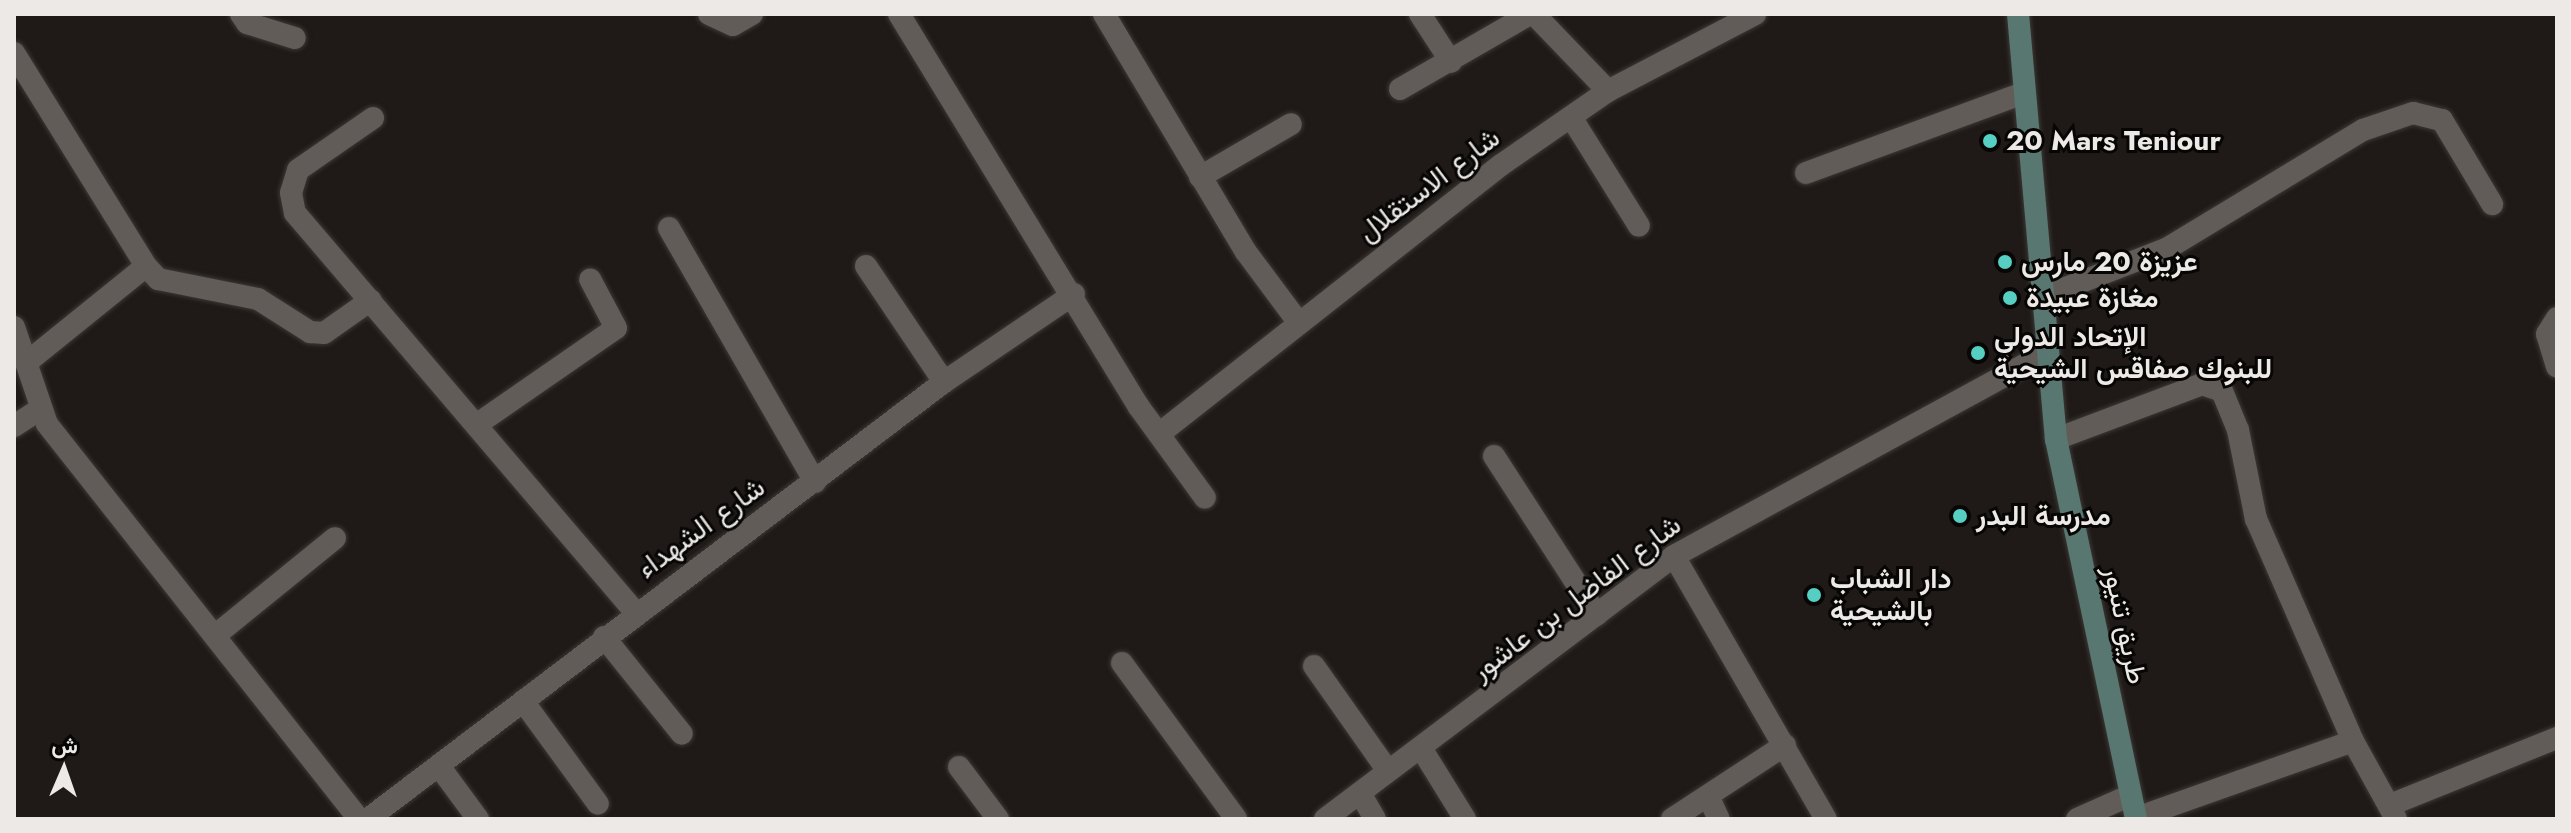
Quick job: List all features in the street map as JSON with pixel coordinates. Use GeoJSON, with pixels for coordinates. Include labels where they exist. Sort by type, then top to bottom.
{"type":"FeatureCollection","features":[{"type":"Feature","properties":{"kind":"main road","name":"طريق تنيور"},"geometry":{"type":"LineString","coordinates":[[2020,14],[2040,298],[2056,439],[2136,818]]}},
{"type":"Feature","properties":{"kind":"street"},"geometry":{"type":"LineString","coordinates":[[241,14],[247,23],[295,38]]}},
{"type":"Feature","properties":{"kind":"street"},"geometry":{"type":"LineString","coordinates":[[709,14],[733,25],[752,14]]}},
{"type":"Feature","properties":{"kind":"street"},"geometry":{"type":"LineString","coordinates":[[899,14],[1159,434],[1205,498]]}},
{"type":"Feature","properties":{"kind":"street"},"geometry":{"type":"LineString","coordinates":[[1104,14],[1200,177],[1299,323]]}},
{"type":"Feature","properties":{"kind":"street"},"geometry":{"type":"LineString","coordinates":[[1420,14],[1451,62]]}},
{"type":"Feature","properties":{"kind":"street"},"geometry":{"type":"LineString","coordinates":[[1400,89],[1532,14],[1608,91]]}},
{"type":"Feature","properties":{"kind":"street","name":"شارع الاستقلال"},"geometry":{"type":"LineString","coordinates":[[1159,434],[1299,323],[1571,117],[1608,91],[1755,14]]}},
{"type":"Feature","properties":{"kind":"street"},"geometry":{"type":"LineString","coordinates":[[14,53],[146,266],[158,279],[258,299],[310,332],[324,333],[371,300]]}},
{"type":"Feature","properties":{"kind":"street"},"geometry":{"type":"LineString","coordinates":[[1806,173],[2024,93]]}},
{"type":"Feature","properties":{"kind":"street"},"geometry":{"type":"LineString","coordinates":[[2040,298],[2168,248],[2363,130],[2413,113],[2442,120],[2492,204]]}},
{"type":"Feature","properties":{"kind":"street"},"geometry":{"type":"LineString","coordinates":[[1571,117],[1639,226]]}},
{"type":"Feature","properties":{"kind":"street"},"geometry":{"type":"LineString","coordinates":[[373,118],[298,170],[291,193],[295,213],[636,613]]}},
{"type":"Feature","properties":{"kind":"street"},"geometry":{"type":"LineString","coordinates":[[1200,177],[1291,124]]}},
{"type":"Feature","properties":{"kind":"street"},"geometry":{"type":"LineString","coordinates":[[669,228],[815,482]]}},
{"type":"Feature","properties":{"kind":"street"},"geometry":{"type":"LineString","coordinates":[[26,363],[146,266]]}},
{"type":"Feature","properties":{"kind":"street"},"geometry":{"type":"LineString","coordinates":[[866,266],[944,382]]}},
{"type":"Feature","properties":{"kind":"street"},"geometry":{"type":"LineString","coordinates":[[476,425],[616,328],[590,279]]}},
{"type":"Feature","properties":{"kind":"street","name":"شارع الشهداء"},"geometry":{"type":"LineString","coordinates":[[368,819],[944,382],[1074,294]]}},
{"type":"Feature","properties":{"kind":"street"},"geometry":{"type":"LineString","coordinates":[[2557,318],[2547,334],[2557,366]]}},
{"type":"Feature","properties":{"kind":"street"},"geometry":{"type":"LineString","coordinates":[[14,327],[39,410],[359,819]]}},
{"type":"Feature","properties":{"kind":"street","name":"شارع الفاضل بن عاشور"},"geometry":{"type":"LineString","coordinates":[[1325,819],[1674,556],[2045,354]]}},
{"type":"Feature","properties":{"kind":"street"},"geometry":{"type":"LineString","coordinates":[[2056,439],[2202,384],[2222,391],[2238,430],[2256,519],[2353,741],[2393,812],[2557,738]]}},
{"type":"Feature","properties":{"kind":"street"},"geometry":{"type":"LineString","coordinates":[[14,426],[39,410]]}},
{"type":"Feature","properties":{"kind":"street"},"geometry":{"type":"LineString","coordinates":[[1494,456],[1597,615]]}},
{"type":"Feature","properties":{"kind":"street"},"geometry":{"type":"LineString","coordinates":[[217,634],[335,538]]}},
{"type":"Feature","properties":{"kind":"street"},"geometry":{"type":"LineString","coordinates":[[1674,556],[1826,819]]}},
{"type":"Feature","properties":{"kind":"street"},"geometry":{"type":"LineString","coordinates":[[604,637],[682,734]]}},
{"type":"Feature","properties":{"kind":"street"},"geometry":{"type":"LineString","coordinates":[[1122,663],[1236,819]]}},
{"type":"Feature","properties":{"kind":"street"},"geometry":{"type":"LineString","coordinates":[[1314,666],[1388,771]]}},
{"type":"Feature","properties":{"kind":"street"},"geometry":{"type":"LineString","coordinates":[[523,701],[598,804]]}},
{"type":"Feature","properties":{"kind":"street"},"geometry":{"type":"LineString","coordinates":[[2136,818],[2353,741]]}},
{"type":"Feature","properties":{"kind":"street"},"geometry":{"type":"LineString","coordinates":[[1672,819],[1709,798],[1785,745]]}},
{"type":"Feature","properties":{"kind":"street"},"geometry":{"type":"LineString","coordinates":[[1421,748],[1465,819]]}},
{"type":"Feature","properties":{"kind":"street"},"geometry":{"type":"LineString","coordinates":[[439,766],[478,819]]}},
{"type":"Feature","properties":{"kind":"street"},"geometry":{"type":"LineString","coordinates":[[959,767],[998,819]]}},
{"type":"Feature","properties":{"kind":"street"},"geometry":{"type":"LineString","coordinates":[[1360,793],[1375,819]]}},
{"type":"Feature","properties":{"kind":"street"},"geometry":{"type":"LineString","coordinates":[[2077,819],[2131,795]]}},
{"type":"Feature","properties":{"kind":"street"},"geometry":{"type":"LineString","coordinates":[[1709,798],[1719,819]]}},
{"type":"Feature","properties":{"kind":"place","name":"20 Mars Teniour"},"geometry":{"type":"Point","coordinates":[1990,141]}},
{"type":"Feature","properties":{"kind":"place","name":"عزيزة 20 مارس"},"geometry":{"type":"Point","coordinates":[2005,262]}},
{"type":"Feature","properties":{"kind":"place","name":"مغازة عبيدة"},"geometry":{"type":"Point","coordinates":[2010,298]}},
{"type":"Feature","properties":{"kind":"place","name":"الإتحاد الدولي للبنوك صفاقس الشيحية"},"geometry":{"type":"Point","coordinates":[1978,353]}},
{"type":"Feature","properties":{"kind":"place","name":"مدرسة البدر"},"geometry":{"type":"Point","coordinates":[1960,516]}},
{"type":"Feature","properties":{"kind":"place","name":"دار الشباب بالشيحية"},"geometry":{"type":"Point","coordinates":[1814,595]}}]}
